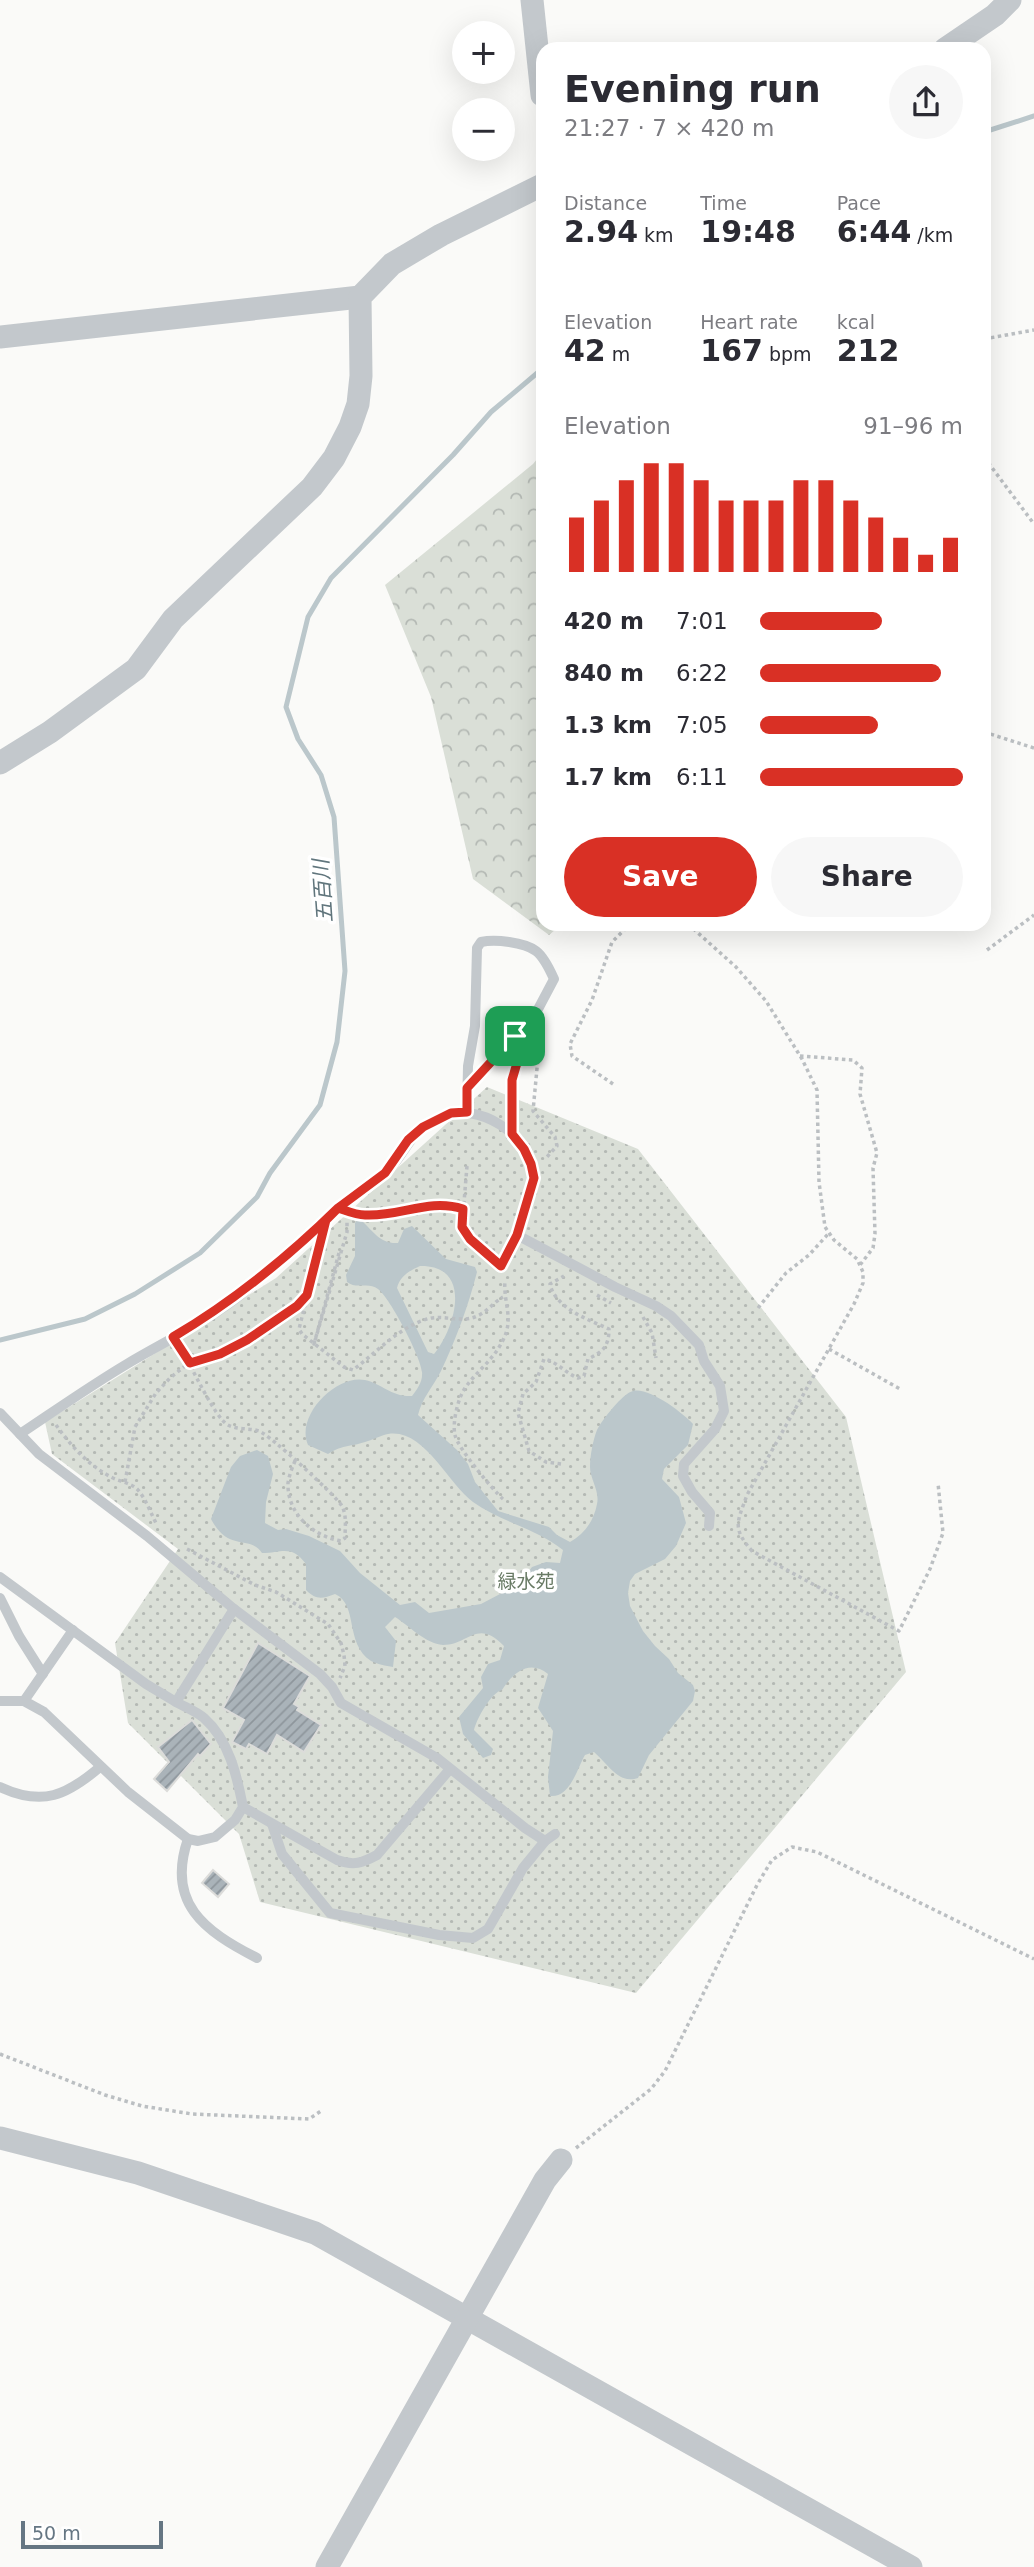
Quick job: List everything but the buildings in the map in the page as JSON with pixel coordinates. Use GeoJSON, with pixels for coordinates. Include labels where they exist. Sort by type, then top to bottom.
{"type":"FeatureCollection","features":[{"type":"Feature","properties":{"kind":"street"},"geometry":{"type":"LineString","coordinates":[[532,0],[536,42]]}},
{"type":"Feature","properties":{"kind":"street"},"geometry":{"type":"LineString","coordinates":[[955,42],[995,15],[1010,0]]}},
{"type":"Feature","properties":{"kind":"street"},"geometry":{"type":"LineString","coordinates":[[0,337],[360,297],[392,264],[441,235],[536,188]]}},
{"type":"Feature","properties":{"kind":"street"},"geometry":{"type":"LineString","coordinates":[[0,763],[50,732],[136,669],[173,618],[312,487],[334,458],[350,428],[358,404],[361,376],[360,297]]}},
{"type":"Feature","properties":{"kind":"street"},"geometry":{"type":"LineString","coordinates":[[0,2138],[138,2173],[315,2232],[911,2567]]}},
{"type":"Feature","properties":{"kind":"street"},"geometry":{"type":"LineString","coordinates":[[327,2567],[545,2180],[561,2160]]}},
{"type":"Feature","properties":{"kind":"lane"},"geometry":{"type":"LineString","coordinates":[[467,1088],[520,1035],[536,1013],[554,979],[536,951],[496,940],[481,942],[477,948],[475,1026],[468,1066],[467,1088],[467,1112]]}},
{"type":"Feature","properties":{"kind":"lane"},"geometry":{"type":"LineString","coordinates":[[20,1434],[126,1364],[241,1294],[338,1208],[385,1173],[408,1140],[423,1127],[451,1113],[467,1112],[496,1123],[512,1134],[524,1149],[532,1168],[534,1178],[517,1235],[501,1266]]}},
{"type":"Feature","properties":{"kind":"lane"},"geometry":{"type":"LineString","coordinates":[[517,1235],[656,1306],[671,1316],[699,1345],[704,1361],[720,1386],[724,1411],[715,1429],[684,1464],[683,1476],[692,1492],[710,1513],[709,1526]]}},
{"type":"Feature","properties":{"kind":"lane"},"geometry":{"type":"LineString","coordinates":[[0,1413],[39,1454],[320,1674],[341,1703],[438,1758],[525,1828],[550,1837],[523,1868],[488,1929],[473,1938],[439,1935],[330,1913],[282,1854],[272,1824]]}},
{"type":"Feature","properties":{"kind":"lane"},"geometry":{"type":"LineString","coordinates":[[0,1577],[146,1684],[203,1717],[226,1748],[243,1807],[337,1860],[351,1865],[362,1863],[377,1854],[450,1769]]}},
{"type":"Feature","properties":{"kind":"lane"},"geometry":{"type":"LineString","coordinates":[[0,1598],[19,1636],[43,1674]]}},
{"type":"Feature","properties":{"kind":"lane"},"geometry":{"type":"LineString","coordinates":[[176,1702],[234,1609]]}},
{"type":"Feature","properties":{"kind":"lane"},"geometry":{"type":"LineString","coordinates":[[24,1701],[72,1630]]}},
{"type":"Feature","properties":{"kind":"lane"},"geometry":{"type":"LineString","coordinates":[[0,1701],[24,1701],[44,1712],[160,1819],[188,1839],[198,1841],[215,1837],[234,1820],[243,1807]]}},
{"type":"Feature","properties":{"kind":"lane"},"geometry":{"type":"LineString","coordinates":[[0,1787],[25,1796],[60,1795],[83,1781],[100,1766]]}},
{"type":"Feature","properties":{"kind":"lane"},"geometry":{"type":"LineString","coordinates":[[188,1839],[180,1869],[182,1885],[195,1915],[219,1936],[257,1958]]}},
{"type":"Feature","properties":{"kind":"path"},"geometry":{"type":"LineString","coordinates":[[991,338],[1034,330]]}},
{"type":"Feature","properties":{"kind":"path"},"geometry":{"type":"LineString","coordinates":[[991,466],[1034,524]]}},
{"type":"Feature","properties":{"kind":"path"},"geometry":{"type":"LineString","coordinates":[[991,734],[1034,748]]}},
{"type":"Feature","properties":{"kind":"path"},"geometry":{"type":"LineString","coordinates":[[987,950],[1034,915]]}},
{"type":"Feature","properties":{"kind":"path"},"geometry":{"type":"LineString","coordinates":[[613,1084],[572,1055],[570,1044],[592,999],[612,942],[623,931]]}},
{"type":"Feature","properties":{"kind":"path"},"geometry":{"type":"LineString","coordinates":[[696,931],[736,967],[766,1001],[800,1056],[817,1090],[820,1182],[825,1227],[834,1240],[857,1259],[863,1272],[863,1283],[829,1349],[747,1496],[737,1523],[740,1537],[752,1551],[898,1631],[930,1569],[943,1533],[938,1483]]}},
{"type":"Feature","properties":{"kind":"path"},"geometry":{"type":"LineString","coordinates":[[512,1134],[512,1080],[519,1060],[520,1035]]}},
{"type":"Feature","properties":{"kind":"path"},"geometry":{"type":"LineString","coordinates":[[520,1035],[530,1043],[538,1058],[533,1111],[555,1138],[557,1146],[550,1156],[532,1168]]}},
{"type":"Feature","properties":{"kind":"path"},"geometry":{"type":"LineString","coordinates":[[800,1056],[853,1060],[862,1068],[860,1094],[877,1153],[873,1168],[873,1248],[860,1265]]}},
{"type":"Feature","properties":{"kind":"path"},"geometry":{"type":"LineString","coordinates":[[467,1166],[462,1227],[501,1266],[505,1277],[503,1297],[510,1317],[503,1341],[462,1392],[455,1417],[454,1436],[486,1483],[503,1499]]}},
{"type":"Feature","properties":{"kind":"path"},"geometry":{"type":"LineString","coordinates":[[338,1208],[362,1216],[445,1204],[463,1209]]}},
{"type":"Feature","properties":{"kind":"path"},"geometry":{"type":"LineString","coordinates":[[314,1344],[347,1232],[347,1220],[338,1208]]}},
{"type":"Feature","properties":{"kind":"path"},"geometry":{"type":"LineString","coordinates":[[326,1220],[299,1329],[344,1367],[353,1370],[401,1330],[428,1318],[439,1316],[468,1319],[479,1316],[503,1297]]}},
{"type":"Feature","properties":{"kind":"path"},"geometry":{"type":"LineString","coordinates":[[758,1308],[786,1273],[809,1255],[829,1233]]}},
{"type":"Feature","properties":{"kind":"path"},"geometry":{"type":"LineString","coordinates":[[561,1464],[546,1462],[529,1451],[518,1413],[523,1394],[536,1382],[544,1359],[555,1361],[569,1374],[578,1378],[583,1376],[589,1359],[602,1352],[609,1341],[609,1329],[568,1307],[550,1289],[550,1284],[557,1278],[569,1275]]}},
{"type":"Feature","properties":{"kind":"path"},"geometry":{"type":"LineString","coordinates":[[595,1294],[620,1306]]}},
{"type":"Feature","properties":{"kind":"path"},"geometry":{"type":"LineString","coordinates":[[125,1482],[135,1427],[170,1378],[190,1363],[220,1354],[247,1340],[297,1306],[307,1295]]}},
{"type":"Feature","properties":{"kind":"path"},"geometry":{"type":"LineString","coordinates":[[641,1313],[652,1333],[656,1358]]}},
{"type":"Feature","properties":{"kind":"path"},"geometry":{"type":"LineString","coordinates":[[173,1337],[217,1413],[228,1425],[262,1433],[295,1461],[335,1496],[344,1509],[345,1538],[341,1541],[329,1539],[300,1520],[292,1504],[288,1480],[295,1461]]}},
{"type":"Feature","properties":{"kind":"path"},"geometry":{"type":"LineString","coordinates":[[829,1349],[900,1390]]}},
{"type":"Feature","properties":{"kind":"path"},"geometry":{"type":"LineString","coordinates":[[49,1415],[70,1444],[94,1466],[130,1484],[142,1496],[159,1528]]}},
{"type":"Feature","properties":{"kind":"path"},"geometry":{"type":"LineString","coordinates":[[179,1543],[256,1586],[276,1592],[328,1624],[341,1643],[345,1666],[332,1687]]}},
{"type":"Feature","properties":{"kind":"path"},"geometry":{"type":"LineString","coordinates":[[561,2160],[651,2089],[665,2071],[757,1885],[772,1860],[792,1847],[817,1852],[1034,1959]]}},
{"type":"Feature","properties":{"kind":"path"},"geometry":{"type":"LineString","coordinates":[[0,2054],[105,2095],[142,2106],[192,2114],[309,2119],[321,2111]]}},
{"type":"Feature","properties":{"kind":"green space"},"geometry":{"type":"Polygon","coordinates":[[[536,460],[536,925],[473,879],[431,697],[385,585],[536,460]]]}},
{"type":"Feature","properties":{"kind":"green space","name":"緑水苑"},"geometry":{"type":"Polygon","coordinates":[[[487,1087],[638,1149],[846,1417],[906,1672],[636,1993],[260,1902],[239,1834],[128,1723],[115,1643],[178,1549],[52,1454],[45,1422],[276,1278],[487,1087]]]}},
{"type":"Feature","properties":{"kind":"shaded area"},"geometry":{"type":"Polygon","coordinates":[[[357,1220],[362,1221],[386,1242],[392,1243],[398,1243],[404,1229],[412,1226],[446,1259],[475,1267],[477,1272],[457,1335],[418,1415],[457,1450],[468,1464],[475,1482],[498,1511],[549,1527],[570,1542],[584,1531],[596,1510],[598,1499],[590,1467],[593,1443],[597,1430],[619,1402],[633,1391],[648,1393],[674,1408],[693,1424],[688,1445],[664,1469],[662,1479],[679,1497],[686,1523],[676,1546],[665,1559],[635,1574],[630,1581],[628,1593],[630,1606],[643,1631],[678,1673],[693,1685],[695,1691],[693,1701],[649,1755],[638,1778],[619,1776],[594,1752],[585,1755],[568,1788],[550,1796],[548,1777],[553,1731],[538,1708],[548,1674],[535,1668],[522,1670],[511,1678],[481,1713],[474,1730],[493,1749],[491,1755],[483,1758],[463,1734],[459,1717],[483,1688],[481,1677],[488,1664],[500,1660],[504,1646],[495,1638],[480,1633],[452,1644],[437,1644],[395,1617],[385,1627],[396,1641],[393,1667],[373,1662],[357,1644],[350,1615],[342,1599],[335,1594],[316,1597],[306,1590],[306,1564],[301,1558],[286,1551],[262,1553],[251,1544],[232,1540],[218,1529],[211,1519],[231,1467],[240,1456],[257,1450],[268,1456],[273,1474],[266,1502],[265,1523],[278,1530],[286,1529],[309,1536],[340,1551],[360,1573],[400,1605],[415,1602],[429,1613],[481,1604],[519,1584],[532,1567],[546,1562],[560,1563],[563,1550],[542,1536],[473,1502],[424,1448],[401,1434],[388,1434],[328,1454],[308,1445],[307,1421],[313,1410],[321,1399],[342,1383],[365,1380],[398,1394],[412,1396],[422,1379],[420,1364],[411,1342],[383,1295],[374,1287],[347,1282],[346,1275],[355,1256],[357,1220]],[[416,1268],[403,1277],[397,1288],[428,1352],[434,1354],[449,1329],[455,1300],[454,1286],[448,1276],[437,1268],[416,1268]]]}},
{"type":"Feature","properties":{"kind":"waterway","name":"五百川"},"geometry":{"type":"LineString","coordinates":[[991,130],[1034,116]]}},
{"type":"Feature","properties":{"kind":"waterway","name":"五百川"},"geometry":{"type":"LineString","coordinates":[[0,1340],[85,1319],[135,1294],[200,1253],[257,1197],[270,1173],[320,1105],[337,1042],[345,971],[334,817],[321,775],[298,739],[286,707],[308,617],[331,578],[453,455],[491,412],[536,374]]}},
{"type":"Feature","properties":{"kind":"route"},"geometry":{"type":"LineString","coordinates":[[515,1036],[467,1088],[467,1112],[451,1113],[423,1127],[408,1140],[385,1173],[338,1208],[326,1220],[307,1295],[297,1306],[247,1340],[220,1354],[190,1363],[173,1337],[241,1294],[302,1243],[338,1208],[362,1216],[445,1204],[463,1209],[462,1227],[470,1239],[501,1266],[517,1235],[534,1178],[524,1149],[512,1134],[512,1080],[522,1046],[519,1032],[515,1036]]}}]}
